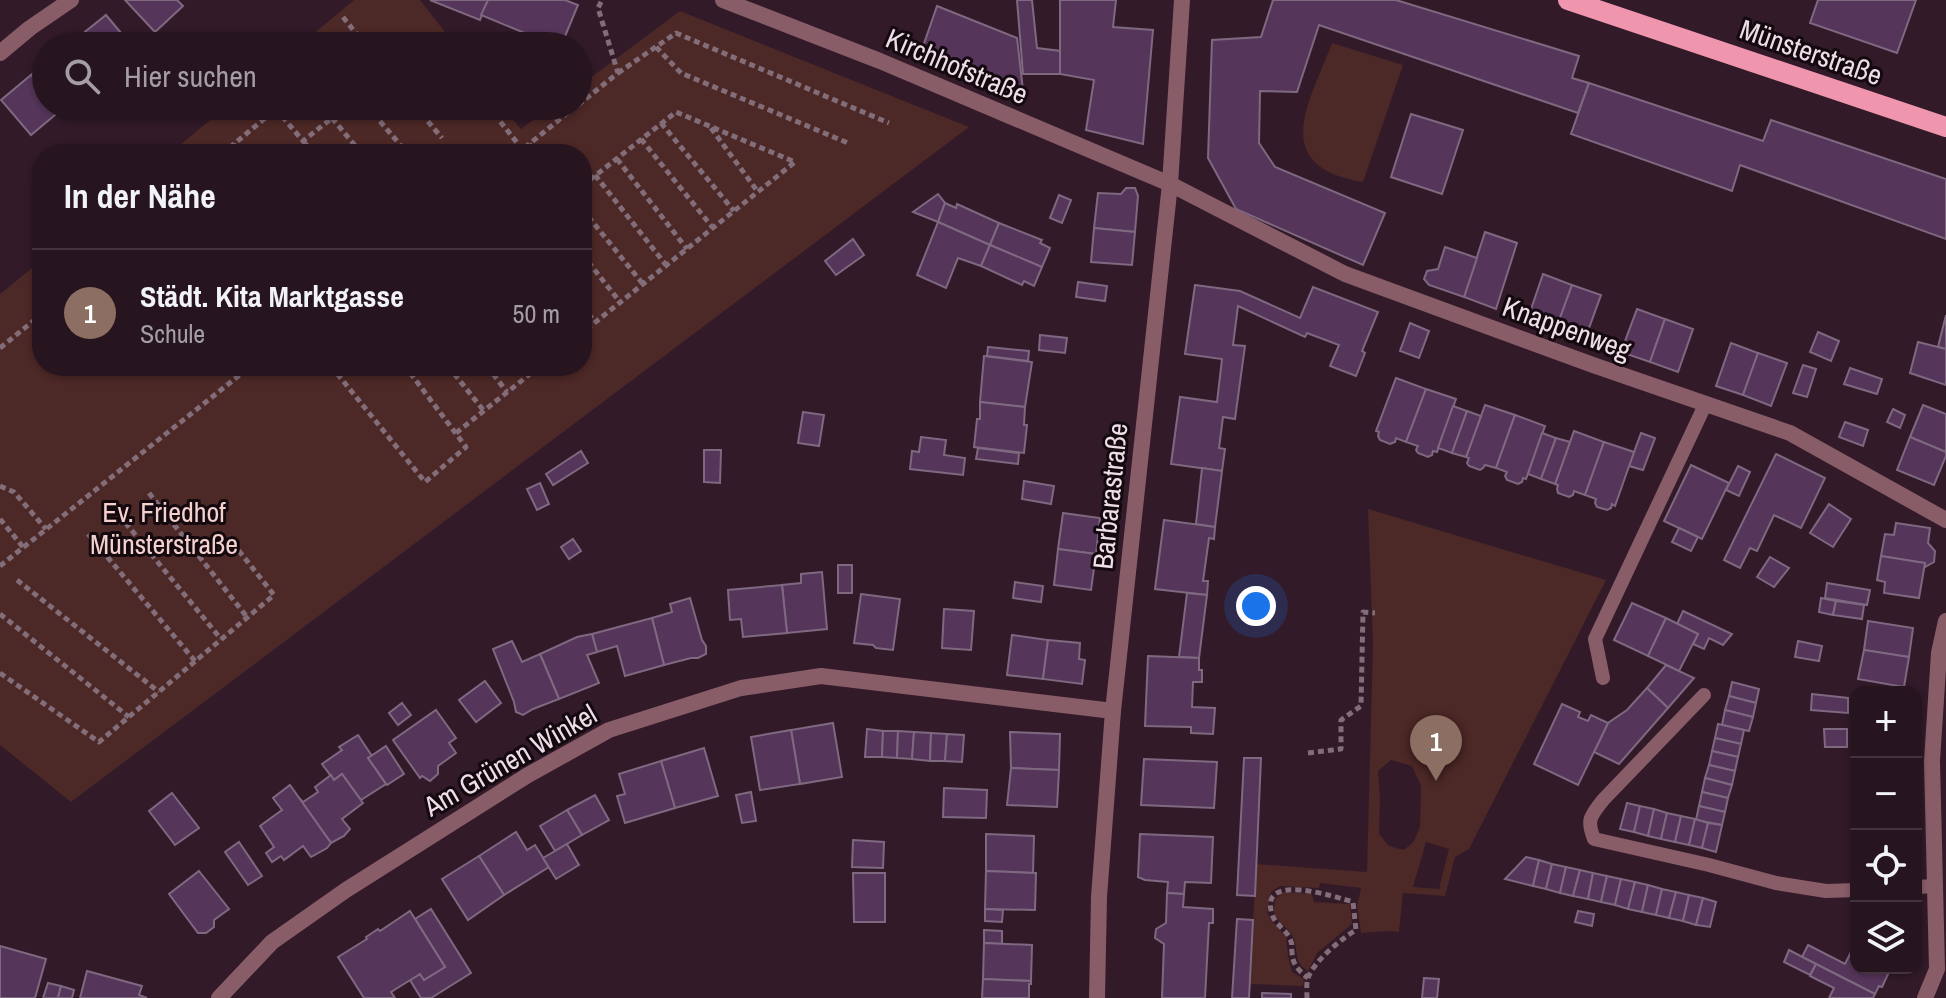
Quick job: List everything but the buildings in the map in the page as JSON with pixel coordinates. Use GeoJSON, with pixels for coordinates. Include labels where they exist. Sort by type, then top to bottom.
{"type":"FeatureCollection","features":[{"type":"Feature","properties":{"kind":"main road","name":"Münsterstraße"},"geometry":{"type":"LineString","coordinates":[[1568,0],[1946,127]]}},
{"type":"Feature","properties":{"kind":"street"},"geometry":{"type":"LineString","coordinates":[[0,53],[71,0]]}},
{"type":"Feature","properties":{"kind":"street","name":"Kirchhofstraße"},"geometry":{"type":"LineString","coordinates":[[723,0],[880,61],[1170,184]]}},
{"type":"Feature","properties":{"kind":"street","name":"Barbarastraße"},"geometry":{"type":"LineString","coordinates":[[1097,998],[1099,897],[1113,711],[1170,184],[1182,0]]}},
{"type":"Feature","properties":{"kind":"street","name":"Knappenweg"},"geometry":{"type":"LineString","coordinates":[[1170,184],[1345,274],[1790,433],[1946,520]]}},
{"type":"Feature","properties":{"kind":"street"},"geometry":{"type":"LineString","coordinates":[[1925,998],[1941,971],[1932,761],[1939,653],[1946,621]]}},
{"type":"Feature","properties":{"kind":"street","name":"Am Grünen Winkel"},"geometry":{"type":"LineString","coordinates":[[219,998],[272,942],[346,890],[528,775],[609,730],[741,688],[821,676],[1113,711]]}},
{"type":"Feature","properties":{"kind":"lane"},"geometry":{"type":"LineString","coordinates":[[1603,678],[1595,639],[1705,405]]}},
{"type":"Feature","properties":{"kind":"lane"},"geometry":{"type":"LineString","coordinates":[[1704,695],[1597,808],[1589,827],[1594,839],[1776,883],[1826,891],[1850,890]]}},
{"type":"Feature","properties":{"kind":"lane"},"geometry":{"type":"LineString","coordinates":[[1922,887],[1935,886]]}},
{"type":"Feature","properties":{"kind":"path"},"geometry":{"type":"LineString","coordinates":[[602,0],[598,8],[618,73]]}},
{"type":"Feature","properties":{"kind":"path"},"geometry":{"type":"LineString","coordinates":[[343,17],[355,32]]}},
{"type":"Feature","properties":{"kind":"path"},"geometry":{"type":"LineString","coordinates":[[592,93],[676,33],[889,123]]}},
{"type":"Feature","properties":{"kind":"path"},"geometry":{"type":"LineString","coordinates":[[656,47],[681,73],[848,143]]}},
{"type":"Feature","properties":{"kind":"path"},"geometry":{"type":"LineString","coordinates":[[592,178],[676,112],[795,162],[592,324]]}},
{"type":"Feature","properties":{"kind":"path"},"geometry":{"type":"LineString","coordinates":[[233,144],[262,120]]}},
{"type":"Feature","properties":{"kind":"path"},"geometry":{"type":"LineString","coordinates":[[285,120],[306,144]]}},
{"type":"Feature","properties":{"kind":"path"},"geometry":{"type":"LineString","coordinates":[[303,141],[329,120]]}},
{"type":"Feature","properties":{"kind":"path"},"geometry":{"type":"LineString","coordinates":[[334,120],[354,144]]}},
{"type":"Feature","properties":{"kind":"path"},"geometry":{"type":"LineString","coordinates":[[379,120],[399,144]]}},
{"type":"Feature","properties":{"kind":"path"},"geometry":{"type":"LineString","coordinates":[[427,120],[442,138]]}},
{"type":"Feature","properties":{"kind":"path"},"geometry":{"type":"LineString","coordinates":[[498,120],[514,144]]}},
{"type":"Feature","properties":{"kind":"path"},"geometry":{"type":"LineString","coordinates":[[529,144],[559,120]]}},
{"type":"Feature","properties":{"kind":"path"},"geometry":{"type":"LineString","coordinates":[[661,123],[734,211]]}},
{"type":"Feature","properties":{"kind":"path"},"geometry":{"type":"LineString","coordinates":[[709,126],[758,192]]}},
{"type":"Feature","properties":{"kind":"path"},"geometry":{"type":"LineString","coordinates":[[641,139],[713,228]]}},
{"type":"Feature","properties":{"kind":"path"},"geometry":{"type":"LineString","coordinates":[[617,159],[687,249]]}},
{"type":"Feature","properties":{"kind":"path"},"geometry":{"type":"LineString","coordinates":[[595,175],[666,265]]}},
{"type":"Feature","properties":{"kind":"path"},"geometry":{"type":"LineString","coordinates":[[592,221],[643,284]]}},
{"type":"Feature","properties":{"kind":"path"},"geometry":{"type":"LineString","coordinates":[[592,267],[620,302]]}},
{"type":"Feature","properties":{"kind":"path"},"geometry":{"type":"LineString","coordinates":[[592,318],[595,322]]}},
{"type":"Feature","properties":{"kind":"path"},"geometry":{"type":"LineString","coordinates":[[0,348],[32,322]]}},
{"type":"Feature","properties":{"kind":"path"},"geometry":{"type":"LineString","coordinates":[[0,335],[7,343]]}},
{"type":"Feature","properties":{"kind":"path"},"geometry":{"type":"LineString","coordinates":[[0,566],[238,376]]}},
{"type":"Feature","properties":{"kind":"path"},"geometry":{"type":"LineString","coordinates":[[339,376],[425,482],[466,447],[413,376]]}},
{"type":"Feature","properties":{"kind":"path"},"geometry":{"type":"LineString","coordinates":[[456,376],[484,411]]}},
{"type":"Feature","properties":{"kind":"path"},"geometry":{"type":"LineString","coordinates":[[495,376],[507,392]]}},
{"type":"Feature","properties":{"kind":"path"},"geometry":{"type":"LineString","coordinates":[[456,433],[527,376]]}},
{"type":"Feature","properties":{"kind":"path"},"geometry":{"type":"LineString","coordinates":[[0,486],[14,492],[46,529]]}},
{"type":"Feature","properties":{"kind":"path"},"geometry":{"type":"LineString","coordinates":[[149,493],[247,617]]}},
{"type":"Feature","properties":{"kind":"path"},"geometry":{"type":"LineString","coordinates":[[119,515],[221,639]]}},
{"type":"Feature","properties":{"kind":"path"},"geometry":{"type":"LineString","coordinates":[[0,519],[23,547]]}},
{"type":"Feature","properties":{"kind":"path"},"geometry":{"type":"LineString","coordinates":[[88,534],[195,661]]}},
{"type":"Feature","properties":{"kind":"path"},"geometry":{"type":"LineString","coordinates":[[0,673],[99,742],[274,595],[228,537]]}},
{"type":"Feature","properties":{"kind":"path"},"geometry":{"type":"LineString","coordinates":[[17,580],[159,692]]}},
{"type":"Feature","properties":{"kind":"path"},"geometry":{"type":"LineString","coordinates":[[1308,753],[1341,749],[1341,720],[1361,706],[1363,612],[1375,613]]}},
{"type":"Feature","properties":{"kind":"path"},"geometry":{"type":"LineString","coordinates":[[0,614],[129,717]]}},
{"type":"Feature","properties":{"kind":"path"},"geometry":{"type":"LineString","coordinates":[[1307,998],[1308,978],[1322,958],[1342,938],[1356,930],[1353,902],[1319,893],[1288,889],[1278,891],[1272,899],[1270,910],[1274,920],[1292,941],[1292,956],[1297,969],[1308,978]]}},
{"type":"Feature","properties":{"kind":"green space"},"geometry":{"type":"Polygon","coordinates":[[[354,0],[420,0],[445,32],[316,32],[354,0]]]}},
{"type":"Feature","properties":{"kind":"green space","name":"Ev. Friedhof Münsterstraße"},"geometry":{"type":"Polygon","coordinates":[[[680,11],[969,127],[71,802],[0,745],[0,294],[32,268],[32,376],[592,376],[592,144],[181,144],[210,120],[514,120],[521,129],[533,120],[592,120],[592,77],[680,11]]]}},
{"type":"Feature","properties":{"kind":"green space"},"geometry":{"type":"Polygon","coordinates":[[[1332,43],[1403,65],[1363,182],[1333,174],[1315,162],[1305,147],[1303,129],[1307,110],[1332,43]]]}},
{"type":"Feature","properties":{"kind":"green space"},"geometry":{"type":"Polygon","coordinates":[[[1368,509],[1606,580],[1469,849],[1455,857],[1445,896],[1403,893],[1399,932],[1361,933],[1357,906],[1361,888],[1320,883],[1319,888],[1280,886],[1271,892],[1267,912],[1286,937],[1292,972],[1304,979],[1303,986],[1250,984],[1256,864],[1367,872],[1373,644],[1368,509]],[[1391,760],[1378,771],[1379,834],[1389,846],[1404,850],[1414,841],[1420,827],[1421,786],[1412,766],[1391,760]],[[1426,842],[1413,887],[1439,889],[1449,849],[1426,842]]]}},
{"type":"Feature","properties":{"kind":"green space"},"geometry":{"type":"Polygon","coordinates":[[[1284,892],[1312,894],[1314,902],[1350,904],[1352,924],[1317,953],[1308,971],[1298,960],[1291,933],[1275,915],[1276,898],[1284,892]]]}},
{"type":"Feature","properties":{"kind":"place","name":"Städt. Kita Marktgasse"},"geometry":{"type":"Point","coordinates":[1436,781]}}]}
